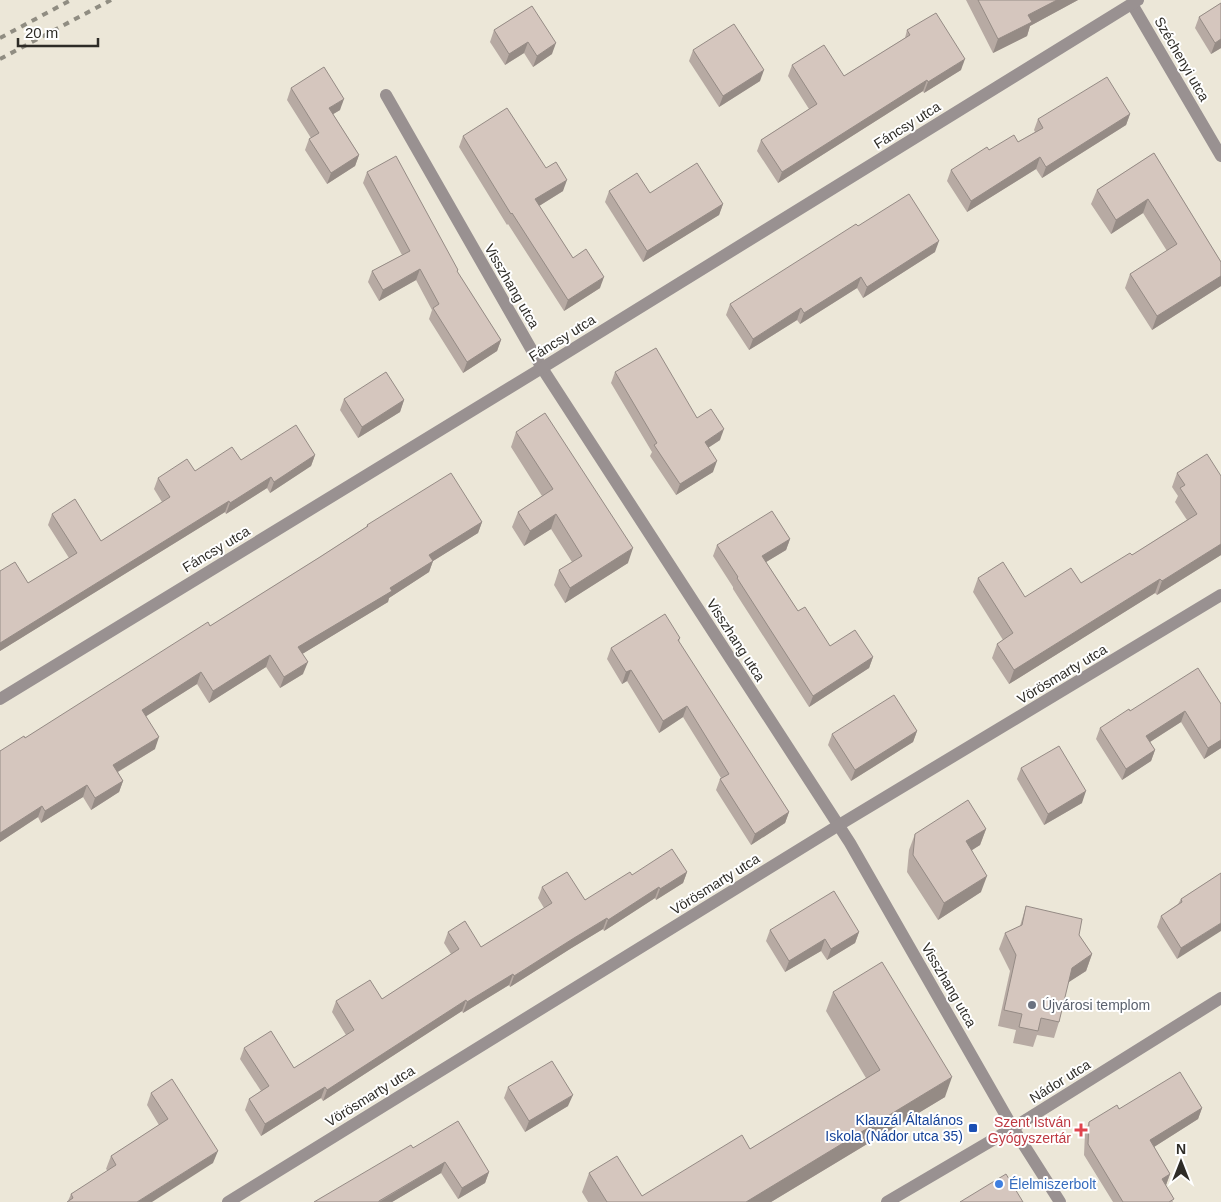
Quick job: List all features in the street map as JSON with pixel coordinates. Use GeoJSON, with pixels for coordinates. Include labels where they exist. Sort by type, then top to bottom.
{"type":"FeatureCollection","features":[{"type":"Feature","properties":{"kind":"street","name":"Széchenyi utca"},"geometry":{"type":"LineString","coordinates":[[1135,2],[1221,156]]}},
{"type":"Feature","properties":{"kind":"street","name":"Fáncsy utca"},"geometry":{"type":"LineString","coordinates":[[0,699],[542,368],[1135,2]]}},
{"type":"Feature","properties":{"kind":"street","name":"Visszhang utca"},"geometry":{"type":"LineString","coordinates":[[386,95],[542,368],[839,825],[1013,1128],[1060,1202]]}},
{"type":"Feature","properties":{"kind":"street","name":"Vörösmarty utca"},"geometry":{"type":"LineString","coordinates":[[228,1202],[839,825],[1221,595]]}},
{"type":"Feature","properties":{"kind":"street","name":"Nádor utca"},"geometry":{"type":"LineString","coordinates":[[887,1202],[1013,1128],[1221,998]]}},
{"type":"Feature","properties":{"kind":"building"},"geometry":{"type":"Polygon","coordinates":[[[978,0],[1057,0],[1028,15],[1032,22],[998,39],[978,0]]]}},
{"type":"Feature","properties":{"kind":"building"},"geometry":{"type":"Polygon","coordinates":[[[1221,3],[1221,39],[1215,43],[1199,17],[1221,3]]]}},
{"type":"Feature","properties":{"kind":"building"},"geometry":{"type":"Polygon","coordinates":[[[532,6],[556,43],[537,56],[528,42],[509,54],[494,30],[532,6]]]}},
{"type":"Feature","properties":{"kind":"building"},"geometry":{"type":"Polygon","coordinates":[[[936,13],[965,59],[928,82],[927,80],[782,172],[761,140],[817,104],[792,65],[824,45],[844,76],[910,35],[907,30],[936,13]]]}},
{"type":"Feature","properties":{"kind":"building"},"geometry":{"type":"Polygon","coordinates":[[[734,24],[764,70],[723,96],[693,50],[734,24]]]}},
{"type":"Feature","properties":{"kind":"building"},"geometry":{"type":"Polygon","coordinates":[[[324,67],[344,99],[329,108],[359,155],[331,173],[309,139],[319,133],[291,88],[324,67]]]}},
{"type":"Feature","properties":{"kind":"building"},"geometry":{"type":"Polygon","coordinates":[[[1107,77],[1130,114],[1046,167],[1040,157],[971,201],[951,170],[987,147],[989,150],[1014,135],[1018,142],[1043,128],[1038,119],[1107,77]]]}},
{"type":"Feature","properties":{"kind":"building"},"geometry":{"type":"Polygon","coordinates":[[[507,108],[546,168],[556,162],[567,180],[535,199],[573,258],[586,249],[604,277],[568,300],[511,214],[463,136],[507,108]]]}},
{"type":"Feature","properties":{"kind":"building"},"geometry":{"type":"Polygon","coordinates":[[[1154,153],[1221,262],[1221,276],[1157,316],[1130,274],[1177,244],[1148,199],[1116,220],[1097,190],[1154,153]]]}},
{"type":"Feature","properties":{"kind":"building"},"geometry":{"type":"Polygon","coordinates":[[[396,156],[457,271],[501,340],[467,362],[433,308],[439,304],[420,269],[383,290],[372,271],[410,251],[367,172],[396,156]]]}},
{"type":"Feature","properties":{"kind":"building"},"geometry":{"type":"Polygon","coordinates":[[[697,163],[723,204],[647,251],[609,191],[637,173],[650,193],[697,163]]]}},
{"type":"Feature","properties":{"kind":"building"},"geometry":{"type":"Polygon","coordinates":[[[909,194],[939,241],[867,287],[861,277],[804,313],[801,308],[753,339],[730,304],[856,224],[858,226],[909,194]]]}},
{"type":"Feature","properties":{"kind":"building"},"geometry":{"type":"Polygon","coordinates":[[[656,348],[697,418],[711,409],[724,429],[705,442],[717,461],[680,484],[654,445],[657,443],[615,372],[656,348]]]}},
{"type":"Feature","properties":{"kind":"building"},"geometry":{"type":"Polygon","coordinates":[[[386,372],[404,400],[362,427],[344,399],[386,372]]]}},
{"type":"Feature","properties":{"kind":"building"},"geometry":{"type":"Polygon","coordinates":[[[545,413],[633,548],[570,588],[559,570],[582,556],[556,514],[530,531],[518,512],[553,489],[516,432],[545,413]]]}},
{"type":"Feature","properties":{"kind":"building"},"geometry":{"type":"Polygon","coordinates":[[[296,425],[315,455],[274,482],[271,477],[230,503],[229,501],[0,643],[0,571],[15,562],[28,583],[77,553],[52,514],[75,499],[101,541],[170,497],[158,478],[187,459],[195,471],[232,447],[241,460],[296,425]]]}},
{"type":"Feature","properties":{"kind":"building"},"geometry":{"type":"Polygon","coordinates":[[[1207,454],[1221,476],[1221,544],[1162,581],[1160,579],[1014,670],[997,644],[1013,633],[978,578],[1003,562],[1025,597],[1071,568],[1081,583],[1130,553],[1132,555],[1197,514],[1180,488],[1185,485],[1177,473],[1207,454]]]}},
{"type":"Feature","properties":{"kind":"building"},"geometry":{"type":"Polygon","coordinates":[[[451,473],[482,522],[429,555],[433,561],[390,588],[392,591],[298,647],[308,662],[284,677],[270,655],[213,691],[201,672],[142,710],[159,737],[113,765],[123,781],[95,798],[87,785],[45,811],[42,806],[0,833],[0,751],[24,736],[25,738],[208,622],[210,626],[451,473]]]}},
{"type":"Feature","properties":{"kind":"building"},"geometry":{"type":"Polygon","coordinates":[[[772,511],[790,539],[762,556],[798,611],[805,607],[830,646],[855,630],[873,657],[813,696],[717,545],[772,511]]]}},
{"type":"Feature","properties":{"kind":"building"},"geometry":{"type":"Polygon","coordinates":[[[665,614],[680,638],[678,640],[789,812],[755,834],[720,779],[729,774],[687,706],[663,721],[631,670],[626,672],[611,648],[665,614]]]}},
{"type":"Feature","properties":{"kind":"building"},"geometry":{"type":"Polygon","coordinates":[[[1198,668],[1221,704],[1221,740],[1208,748],[1185,711],[1146,736],[1155,750],[1126,769],[1100,728],[1198,668]]]}},
{"type":"Feature","properties":{"kind":"building"},"geometry":{"type":"Polygon","coordinates":[[[894,695],[917,731],[855,770],[832,734],[894,695]]]}},
{"type":"Feature","properties":{"kind":"building"},"geometry":{"type":"Polygon","coordinates":[[[1059,746],[1086,791],[1048,814],[1021,768],[1059,746]]]}},
{"type":"Feature","properties":{"kind":"building"},"geometry":{"type":"Polygon","coordinates":[[[968,800],[986,829],[966,841],[987,876],[944,903],[913,855],[915,834],[968,800]]]}},
{"type":"Feature","properties":{"kind":"building"},"geometry":{"type":"Polygon","coordinates":[[[672,849],[687,872],[660,889],[659,887],[608,920],[607,918],[514,976],[513,974],[467,1002],[466,1000],[327,1090],[325,1087],[265,1124],[249,1099],[269,1086],[244,1048],[271,1031],[294,1068],[354,1030],[336,1001],[370,980],[382,999],[459,949],[448,932],[465,921],[481,947],[552,903],[542,887],[567,872],[585,900],[630,872],[632,875],[672,849]]]}},
{"type":"Feature","properties":{"kind":"building"},"geometry":{"type":"Polygon","coordinates":[[[1221,873],[1221,923],[1181,948],[1161,916],[1182,902],[1181,899],[1221,873]]]}},
{"type":"Feature","properties":{"kind":"building"},"geometry":{"type":"Polygon","coordinates":[[[834,891],[859,932],[831,949],[825,939],[789,961],[770,930],[834,891]]]}},
{"type":"Feature","properties":{"kind":"building","name":"Újvárosi templom"},"geometry":{"type":"Polygon","coordinates":[[[1026,906],[1082,919],[1079,935],[1092,954],[1072,968],[1059,1022],[1041,1018],[1038,1031],[1019,1027],[1022,1014],[1004,1010],[1016,955],[1005,933],[1022,925],[1026,906]]]}},
{"type":"Feature","properties":{"kind":"building"},"geometry":{"type":"Polygon","coordinates":[[[882,962],[952,1077],[746,1202],[607,1202],[589,1173],[617,1156],[642,1196],[742,1135],[750,1149],[880,1070],[833,992],[882,962]]]}},
{"type":"Feature","properties":{"kind":"building"},"geometry":{"type":"Polygon","coordinates":[[[552,1061],[573,1095],[529,1121],[508,1087],[552,1061]]]}},
{"type":"Feature","properties":{"kind":"building"},"geometry":{"type":"Polygon","coordinates":[[[1180,1072],[1202,1108],[1150,1140],[1170,1174],[1162,1179],[1174,1199],[1169,1202],[1123,1202],[1088,1144],[1089,1122],[1117,1105],[1119,1109],[1180,1072]]]}},
{"type":"Feature","properties":{"kind":"building"},"geometry":{"type":"Polygon","coordinates":[[[172,1079],[218,1151],[137,1202],[67,1202],[73,1198],[71,1194],[116,1165],[111,1156],[168,1119],[151,1093],[172,1079]]]}},
{"type":"Feature","properties":{"kind":"building"},"geometry":{"type":"Polygon","coordinates":[[[458,1121],[489,1172],[462,1188],[445,1162],[379,1202],[314,1202],[411,1145],[413,1148],[458,1121]]]}},
{"type":"Feature","properties":{"kind":"building"},"geometry":{"type":"Polygon","coordinates":[[[1006,1174],[1023,1202],[960,1202],[1006,1174]]]}},
{"type":"Feature","properties":{"kind":"railway"},"geometry":{"type":"LineString","coordinates":[[0,38],[71,0]]}},
{"type":"Feature","properties":{"kind":"railway"},"geometry":{"type":"LineString","coordinates":[[0,59],[111,0]]}},
{"type":"Feature","properties":{"kind":"place","name":"Újvárosi templom"},"geometry":{"type":"Point","coordinates":[1032,1005]}},
{"type":"Feature","properties":{"kind":"place","name":"Klauzál Általános Iskola (Nádor utca 35)"},"geometry":{"type":"Point","coordinates":[973,1128]}},
{"type":"Feature","properties":{"kind":"place","name":"Szent István Gyógyszertár"},"geometry":{"type":"Point","coordinates":[1081,1130]}},
{"type":"Feature","properties":{"kind":"place","name":"Élelmiszerbolt"},"geometry":{"type":"Point","coordinates":[999,1184]}}]}
